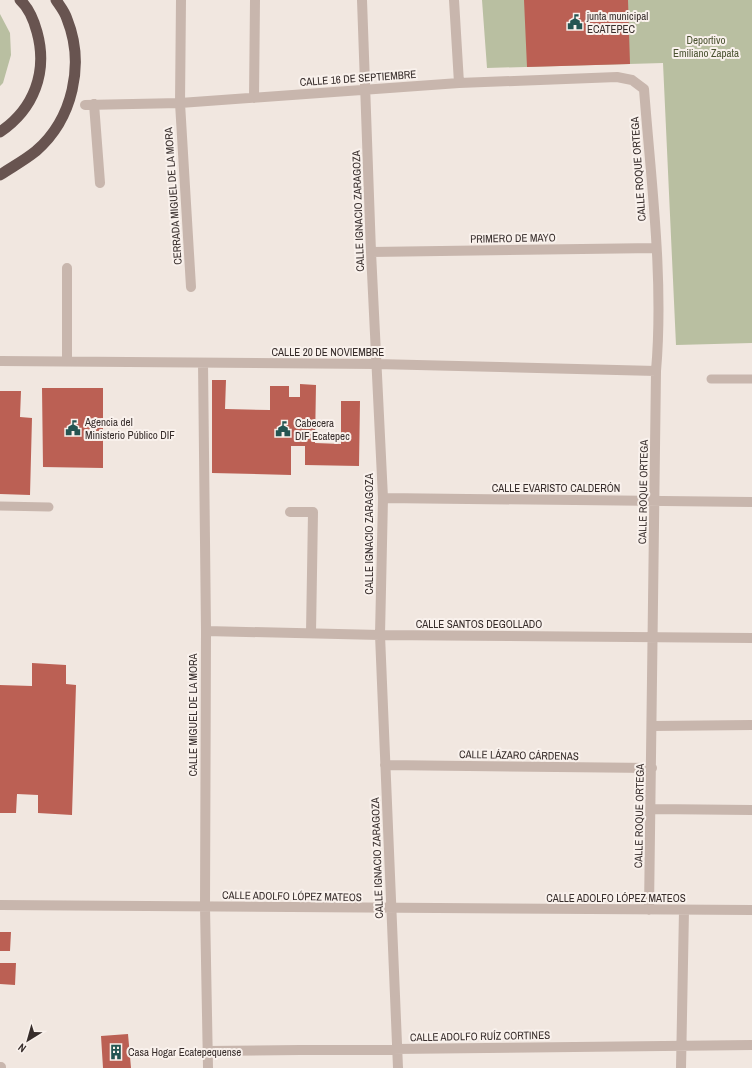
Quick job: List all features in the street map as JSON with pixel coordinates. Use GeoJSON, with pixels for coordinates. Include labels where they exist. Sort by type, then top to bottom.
{"type":"FeatureCollection","features":[{"type":"Feature","properties":{"kind":"highway"},"geometry":{"type":"LineString","coordinates":[[0,132],[12,124],[25,109],[35,92],[41,69],[41,45],[35,24],[25,5],[20,0]]}},
{"type":"Feature","properties":{"kind":"highway"},"geometry":{"type":"LineString","coordinates":[[0,175],[36,151],[56,128],[70,100],[75,76],[75,51],[67,18],[56,0]]}},
{"type":"Feature","properties":{"kind":"street"},"geometry":{"type":"LineString","coordinates":[[180,103],[181,0]]}},
{"type":"Feature","properties":{"kind":"street"},"geometry":{"type":"LineString","coordinates":[[254,98],[255,0]]}},
{"type":"Feature","properties":{"kind":"street","name":"CALLE IGNACIO ZARAGOZA"},"geometry":{"type":"LineString","coordinates":[[362,0],[371,252],[383,498],[380,636],[398,1068]]}},
{"type":"Feature","properties":{"kind":"street"},"geometry":{"type":"LineString","coordinates":[[454,0],[459,83]]}},
{"type":"Feature","properties":{"kind":"street","name":"CALLE 16 DE SEPTIEMBRE"},"geometry":{"type":"LineString","coordinates":[[100,183],[90,105],[180,103],[459,83],[617,77],[632,80]]}},
{"type":"Feature","properties":{"kind":"street","name":"CALLE ROQUE ORTEGA"},"geometry":{"type":"LineString","coordinates":[[632,80],[644,89],[656,248],[658,337],[656,371],[649,910]]}},
{"type":"Feature","properties":{"kind":"street","name":"CERRADA MIGUEL DE LA MORA"},"geometry":{"type":"LineString","coordinates":[[180,103],[191,287]]}},
{"type":"Feature","properties":{"kind":"street","name":"PRIMERO DE MAYO"},"geometry":{"type":"LineString","coordinates":[[371,252],[656,248]]}},
{"type":"Feature","properties":{"kind":"street"},"geometry":{"type":"LineString","coordinates":[[67,268],[67,362]]}},
{"type":"Feature","properties":{"kind":"street","name":"CALLE 20 DE NOVIEMBRE"},"geometry":{"type":"LineString","coordinates":[[0,361],[376,364],[656,371]]}},
{"type":"Feature","properties":{"kind":"street","name":"CALLE MIGUEL DE LA MORA"},"geometry":{"type":"LineString","coordinates":[[203,363],[206,631],[204,907],[208,1068]]}},
{"type":"Feature","properties":{"kind":"street","name":"CALLE EVARISTO CALDERÓN"},"geometry":{"type":"LineString","coordinates":[[383,498],[752,502]]}},
{"type":"Feature","properties":{"kind":"street"},"geometry":{"type":"LineString","coordinates":[[290,512],[313,512],[311,633]]}},
{"type":"Feature","properties":{"kind":"street","name":"CALLE SANTOS DEGOLLADO"},"geometry":{"type":"LineString","coordinates":[[206,631],[380,636],[752,638]]}},
{"type":"Feature","properties":{"kind":"street"},"geometry":{"type":"LineString","coordinates":[[652,726],[752,725]]}},
{"type":"Feature","properties":{"kind":"street","name":"CALLE LÁZARO CÁRDENAS"},"geometry":{"type":"LineString","coordinates":[[385,765],[652,768]]}},
{"type":"Feature","properties":{"kind":"street"},"geometry":{"type":"LineString","coordinates":[[651,809],[752,810]]}},
{"type":"Feature","properties":{"kind":"street","name":"CALLE ADOLFO LÓPEZ MATEOS"},"geometry":{"type":"LineString","coordinates":[[0,905],[391,909],[752,910]]}},
{"type":"Feature","properties":{"kind":"street"},"geometry":{"type":"LineString","coordinates":[[681,1068],[684,910]]}},
{"type":"Feature","properties":{"kind":"street","name":"CALLE ADOLFO RUÍZ CORTINES"},"geometry":{"type":"LineString","coordinates":[[208,1051],[752,1045]]}},
{"type":"Feature","properties":{"kind":"lane"},"geometry":{"type":"LineString","coordinates":[[711,379],[752,379]]}},
{"type":"Feature","properties":{"kind":"lane"},"geometry":{"type":"LineString","coordinates":[[0,506],[49,507]]}},
{"type":"Feature","properties":{"kind":"green space","name":"Deportivo Emiliano Zapata"},"geometry":{"type":"Polygon","coordinates":[[[482,0],[752,0],[752,343],[676,345],[663,63],[487,68],[482,0]]]}},
{"type":"Feature","properties":{"kind":"green space"},"geometry":{"type":"Polygon","coordinates":[[[0,14],[10,33],[11,55],[3,83],[0,86],[0,14]]]}},
{"type":"Feature","properties":{"kind":"building"},"geometry":{"type":"Polygon","coordinates":[[[524,0],[628,0],[630,64],[527,67],[524,0]]]}},
{"type":"Feature","properties":{"kind":"building"},"geometry":{"type":"Polygon","coordinates":[[[212,380],[226,380],[225,409],[270,410],[270,386],[289,386],[289,397],[300,397],[300,384],[316,385],[315,443],[341,444],[341,401],[360,401],[359,466],[305,465],[305,446],[291,446],[291,475],[212,473],[212,380]]]}},
{"type":"Feature","properties":{"kind":"building","name":"Agencia del Ministerio Público DIF"},"geometry":{"type":"Polygon","coordinates":[[[42,388],[103,388],[103,468],[43,467],[42,388]]]}},
{"type":"Feature","properties":{"kind":"building"},"geometry":{"type":"Polygon","coordinates":[[[0,391],[21,391],[20,417],[32,418],[30,495],[0,494],[0,391]]]}},
{"type":"Feature","properties":{"kind":"building"},"geometry":{"type":"Polygon","coordinates":[[[32,663],[66,665],[66,684],[76,685],[72,815],[38,813],[38,795],[17,794],[16,813],[0,813],[0,685],[32,686],[32,663]]]}},
{"type":"Feature","properties":{"kind":"building"},"geometry":{"type":"Polygon","coordinates":[[[0,932],[11,932],[10,951],[0,951],[0,932]]]}},
{"type":"Feature","properties":{"kind":"building"},"geometry":{"type":"Polygon","coordinates":[[[0,963],[16,963],[15,985],[0,984],[0,963]]]}},
{"type":"Feature","properties":{"kind":"building","name":"Casa Hogar Ecatepequense"},"geometry":{"type":"Polygon","coordinates":[[[128,1034],[131,1068],[103,1068],[101,1036],[128,1034]]]}},
{"type":"Feature","properties":{"kind":"place","name":"junta municipal ECATEPEC"},"geometry":{"type":"Point","coordinates":[575,22]}},
{"type":"Feature","properties":{"kind":"place","name":"Agencia del Ministerio Público DIF"},"geometry":{"type":"Point","coordinates":[73,428]}},
{"type":"Feature","properties":{"kind":"place","name":"Cabecera DIF Ecatepec"},"geometry":{"type":"Point","coordinates":[283,429]}},
{"type":"Feature","properties":{"kind":"place","name":"Casa Hogar Ecatepequense"},"geometry":{"type":"Point","coordinates":[116,1052]}}]}
